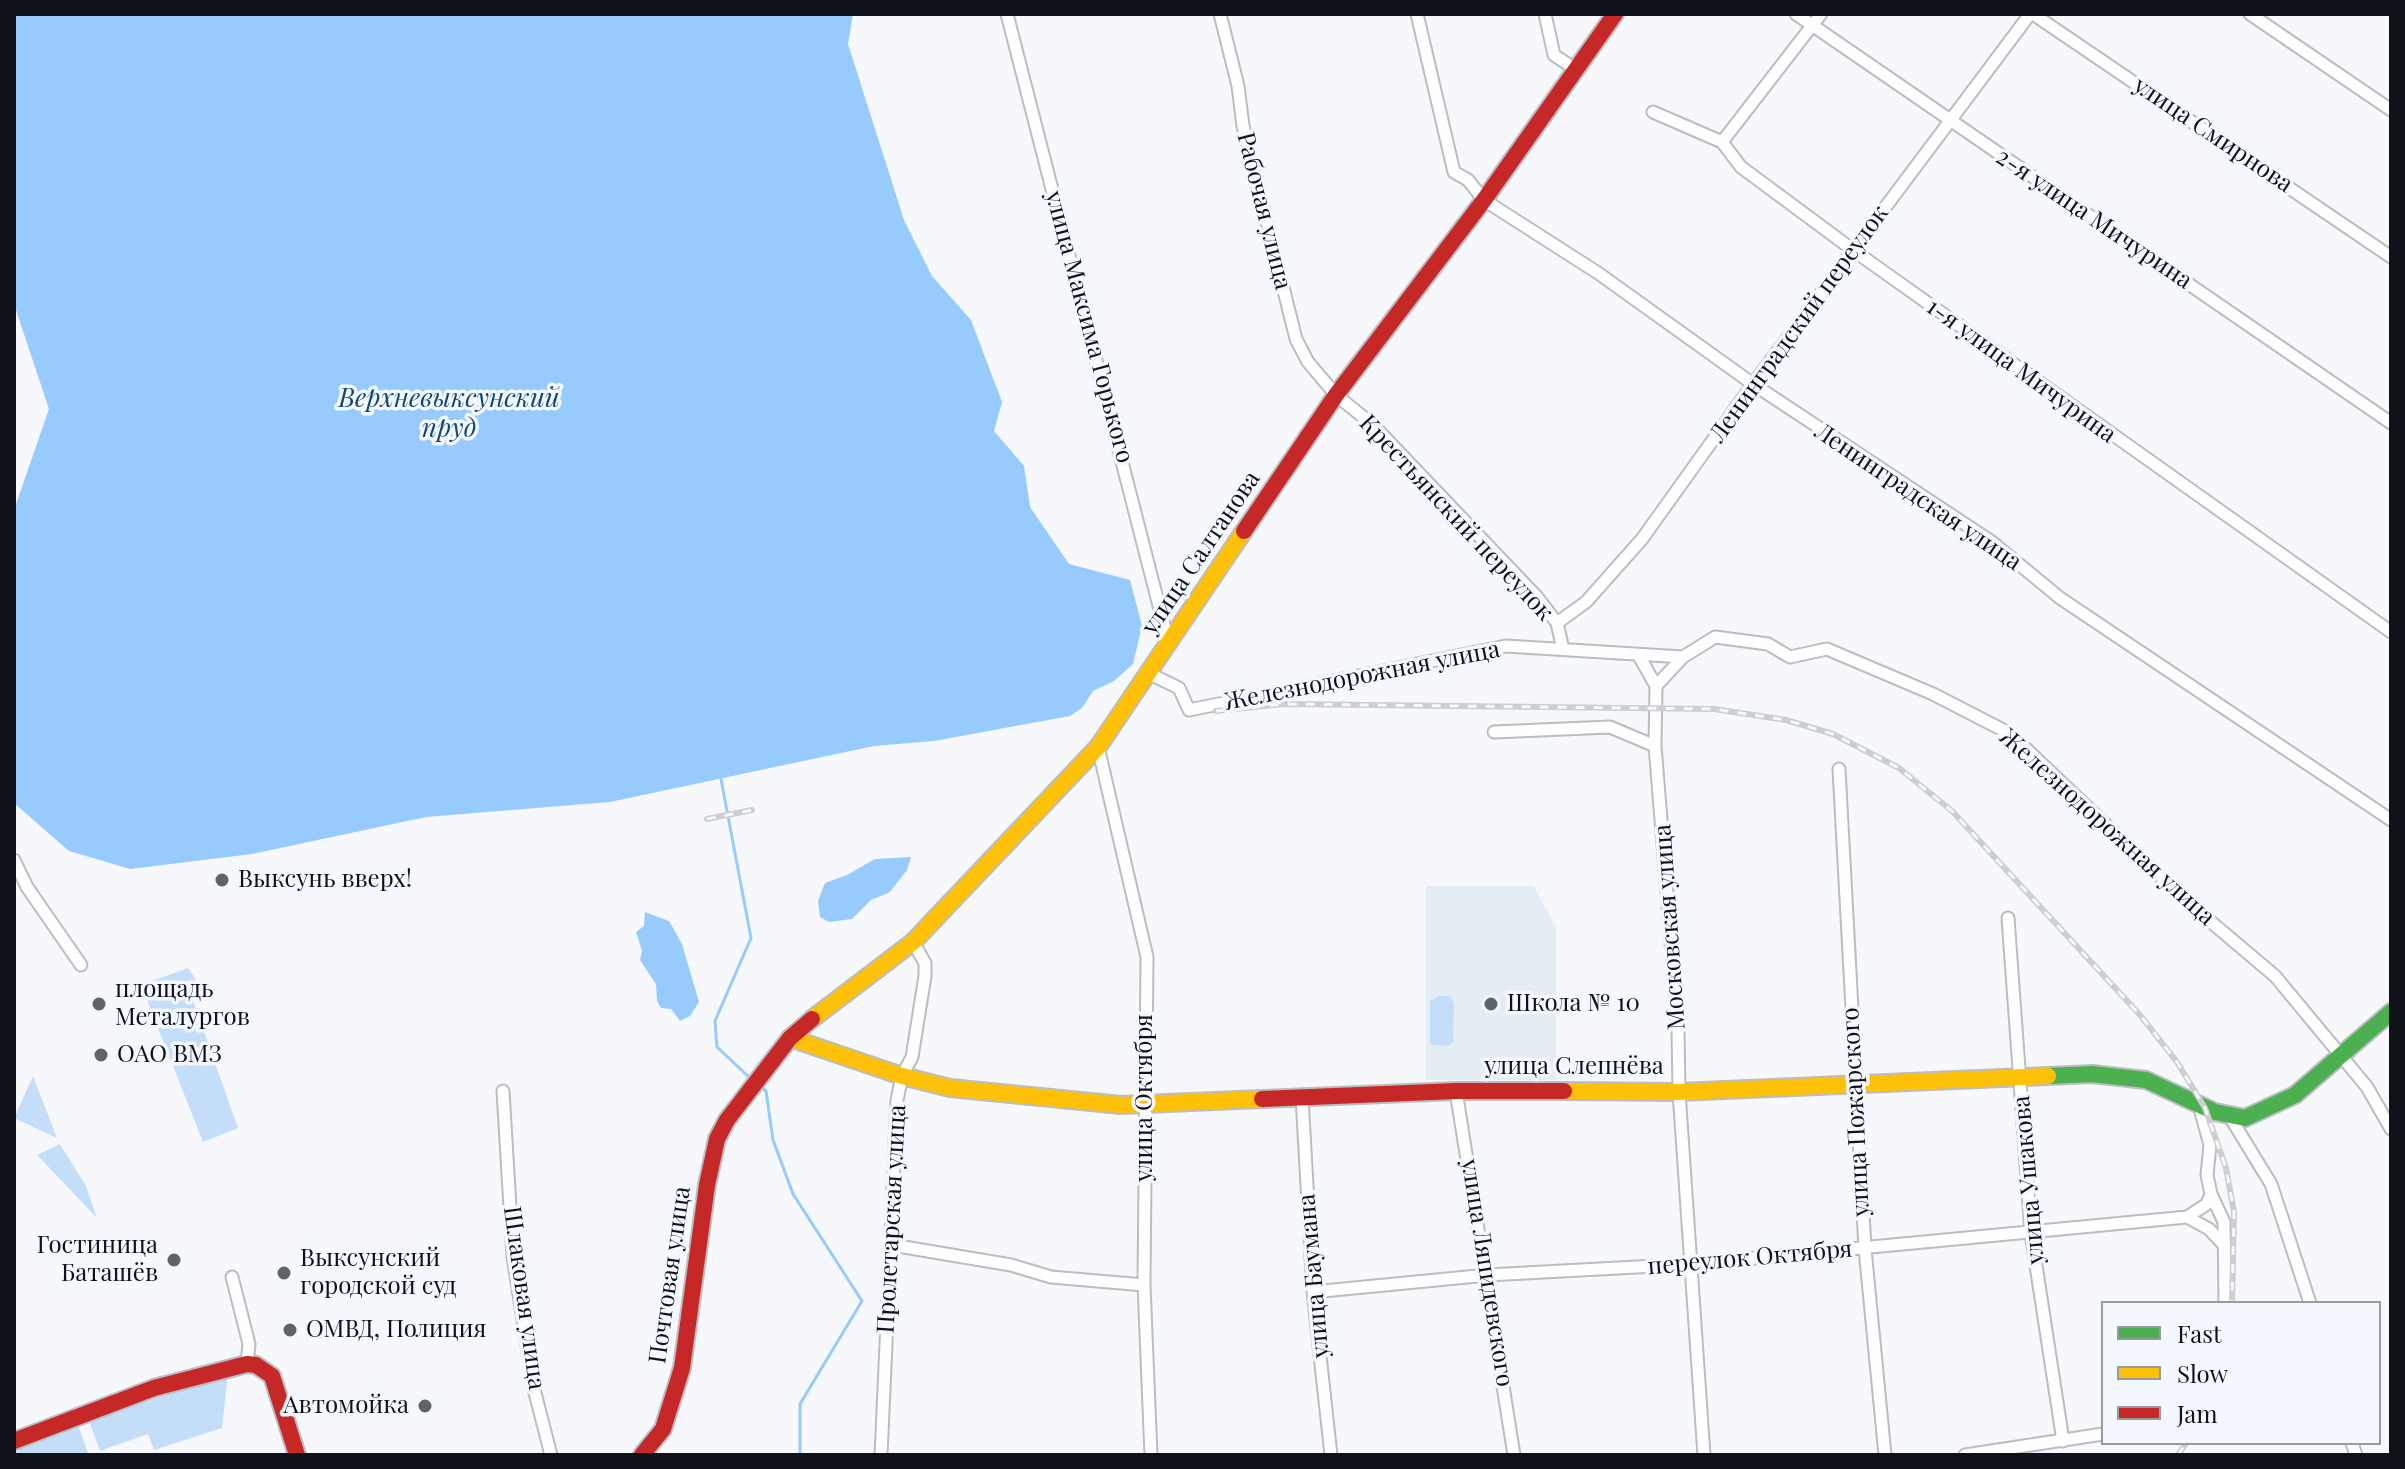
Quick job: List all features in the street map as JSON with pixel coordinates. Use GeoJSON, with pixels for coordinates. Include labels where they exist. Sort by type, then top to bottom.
{"type":"FeatureCollection","features":[{"type":"Feature","properties":{"kind":"street","name":"улица Максима Горького"},"geometry":{"type":"LineString","coordinates":[[1007,14],[1168,641]]}},
{"type":"Feature","properties":{"kind":"street","name":"Рабочая улица"},"geometry":{"type":"LineString","coordinates":[[1220,14],[1238,86],[1243,126],[1296,339],[1308,362],[1336,395]]}},
{"type":"Feature","properties":{"kind":"street","name":"Ленинградская улица"},"geometry":{"type":"LineString","coordinates":[[1417,14],[1454,172],[1468,180],[1484,200],[1598,273],[1753,384],[1992,542],[2060,598],[2391,820]]}},
{"type":"Feature","properties":{"kind":"street"},"geometry":{"type":"LineString","coordinates":[[1545,14],[1554,55],[1575,69]]}},
{"type":"Feature","properties":{"kind":"street","name":"улица Салтанова"},"geometry":{"type":"LineString","coordinates":[[768,1065],[790,1038],[828,1004],[913,942],[1098,747],[1336,395],[1484,200],[1615,14]]}},
{"type":"Feature","properties":{"kind":"street","name":"2-я улица Мичурина"},"geometry":{"type":"LineString","coordinates":[[1796,14],[2391,423]]}},
{"type":"Feature","properties":{"kind":"street"},"geometry":{"type":"LineString","coordinates":[[1722,142],[1821,14]]}},
{"type":"Feature","properties":{"kind":"street","name":"Ленинградский переулок"},"geometry":{"type":"LineString","coordinates":[[1557,623],[1586,602],[1642,539],[1753,384],[2031,14]]}},
{"type":"Feature","properties":{"kind":"street","name":"улица Смирнова"},"geometry":{"type":"LineString","coordinates":[[2031,14],[2391,257]]}},
{"type":"Feature","properties":{"kind":"street"},"geometry":{"type":"LineString","coordinates":[[2250,14],[2391,110]]}},
{"type":"Feature","properties":{"kind":"street","name":"1-я улица Мичурина"},"geometry":{"type":"LineString","coordinates":[[1653,112],[1722,142],[1741,167],[1853,250],[2391,632]]}},
{"type":"Feature","properties":{"kind":"street","name":"Крестьянский переулок"},"geometry":{"type":"LineString","coordinates":[[1336,395],[1373,425],[1537,597],[1557,623],[1563,649]]}},
{"type":"Feature","properties":{"kind":"street","name":"Железнодорожная улица"},"geometry":{"type":"LineString","coordinates":[[1150,674],[1179,688],[1189,710],[1506,646],[1683,657],[1715,637],[1768,644],[1790,657],[1827,649],[1933,694],[2003,730],[2185,900],[2275,976],[2367,1087],[2391,1129]]}},
{"type":"Feature","properties":{"kind":"street"},"geometry":{"type":"LineString","coordinates":[[1639,656],[1656,686],[1683,657]]}},
{"type":"Feature","properties":{"kind":"street","name":"Московская улица"},"geometry":{"type":"LineString","coordinates":[[1656,686],[1655,746],[1672,936],[1679,1092],[1704,1455]]}},
{"type":"Feature","properties":{"kind":"street"},"geometry":{"type":"LineString","coordinates":[[1494,732],[1610,727],[1655,746]]}},
{"type":"Feature","properties":{"kind":"street","name":"улица Октября"},"geometry":{"type":"LineString","coordinates":[[1098,747],[1147,957],[1144,1285],[1151,1455]]}},
{"type":"Feature","properties":{"kind":"street","name":"улица Пожарского"},"geometry":{"type":"LineString","coordinates":[[1839,769],[1865,1249],[1885,1455]]}},
{"type":"Feature","properties":{"kind":"street"},"geometry":{"type":"LineString","coordinates":[[14,860],[27,887],[81,965]]}},
{"type":"Feature","properties":{"kind":"street"},"geometry":{"type":"LineString","coordinates":[[14,886],[27,887]]}},
{"type":"Feature","properties":{"kind":"street","name":"улица Ушакова"},"geometry":{"type":"LineString","coordinates":[[2008,918],[2031,1233],[2063,1441]]}},
{"type":"Feature","properties":{"kind":"street","name":"Пролетарская улица"},"geometry":{"type":"LineString","coordinates":[[881,1455],[892,1245],[894,1128],[902,1076],[912,1057],[925,976],[925,963],[913,942]]}},
{"type":"Feature","properties":{"kind":"street"},"geometry":{"type":"LineString","coordinates":[[2230,1117],[2245,1118],[2276,1106],[2340,1057],[2391,1012]]}},
{"type":"Feature","properties":{"kind":"street","name":"улица Слепнёва"},"geometry":{"type":"LineString","coordinates":[[790,1038],[902,1076],[1002,1095],[1144,1105],[1456,1091],[1679,1092],[2020,1077],[2122,1076],[2162,1085],[2230,1117]]}},
{"type":"Feature","properties":{"kind":"street","name":"Почтовая улица"},"geometry":{"type":"LineString","coordinates":[[642,1455],[663,1429],[682,1368],[709,1172],[717,1139],[768,1065]]}},
{"type":"Feature","properties":{"kind":"street","name":"Шлаковая улица"},"geometry":{"type":"LineString","coordinates":[[503,1091],[513,1257],[534,1389],[551,1455]]}},
{"type":"Feature","properties":{"kind":"street","name":"улица Ляпидевского"},"geometry":{"type":"LineString","coordinates":[[1456,1091],[1488,1275],[1514,1455]]}},
{"type":"Feature","properties":{"kind":"street","name":"улица Баумана"},"geometry":{"type":"LineString","coordinates":[[1302,1097],[1313,1292],[1331,1455]]}},
{"type":"Feature","properties":{"kind":"street"},"geometry":{"type":"LineString","coordinates":[[2199,1105],[2210,1145],[2207,1175],[2211,1194],[2224,1222],[2225,1301]]}},
{"type":"Feature","properties":{"kind":"street"},"geometry":{"type":"LineString","coordinates":[[2230,1117],[2271,1184],[2309,1301]]}},
{"type":"Feature","properties":{"kind":"street"},"geometry":{"type":"LineString","coordinates":[[2211,1194],[2207,1204],[2187,1217],[2209,1229],[2225,1246]]}},
{"type":"Feature","properties":{"kind":"street","name":"переулок Октября"},"geometry":{"type":"LineString","coordinates":[[1313,1292],[1488,1275],[1692,1264],[2187,1217]]}},
{"type":"Feature","properties":{"kind":"street"},"geometry":{"type":"LineString","coordinates":[[892,1245],[1011,1265],[1051,1277],[1144,1285]]}},
{"type":"Feature","properties":{"kind":"street"},"geometry":{"type":"LineString","coordinates":[[232,1277],[249,1344],[247,1364]]}},
{"type":"Feature","properties":{"kind":"street"},"geometry":{"type":"LineString","coordinates":[[18,1437],[154,1388],[247,1364],[256,1365],[272,1376],[297,1455]]}},
{"type":"Feature","properties":{"kind":"street"},"geometry":{"type":"LineString","coordinates":[[1965,1455],[2101,1434]]}},
{"type":"Feature","properties":{"kind":"shaded area","name":"Школа № 10"},"geometry":{"type":"Polygon","coordinates":[[[1426,886],[1534,886],[1556,928],[1556,1080],[1426,1080],[1426,886]]]}},
{"type":"Feature","properties":{"kind":"shaded area"},"geometry":{"type":"Polygon","coordinates":[[[188,968],[202,989],[191,995],[238,1128],[203,1142],[141,985],[188,968]]]}},
{"type":"Feature","properties":{"kind":"shaded area"},"geometry":{"type":"Polygon","coordinates":[[[1439,996],[1450,996],[1454,1003],[1453,1042],[1448,1046],[1430,1044],[1430,1001],[1439,996]]]}},
{"type":"Feature","properties":{"kind":"shaded area"},"geometry":{"type":"Polygon","coordinates":[[[33,1076],[57,1138],[14,1118],[33,1076]]]}},
{"type":"Feature","properties":{"kind":"shaded area"},"geometry":{"type":"Polygon","coordinates":[[[60,1144],[86,1186],[97,1218],[37,1155],[60,1144]]]}},
{"type":"Feature","properties":{"kind":"shaded area"},"geometry":{"type":"Polygon","coordinates":[[[228,1374],[222,1428],[154,1450],[148,1434],[100,1451],[89,1421],[228,1374]]]}},
{"type":"Feature","properties":{"kind":"shaded area"},"geometry":{"type":"Polygon","coordinates":[[[78,1425],[89,1455],[14,1455],[18,1446],[78,1425]]]}},
{"type":"Feature","properties":{"kind":"water","name":"Верхневыксунский пруд"},"geometry":{"type":"Polygon","coordinates":[[[14,14],[853,14],[848,44],[904,220],[932,276],[971,320],[1002,402],[994,431],[1024,466],[1030,507],[1069,564],[1130,580],[1142,626],[1133,664],[1114,681],[1093,691],[1082,708],[1070,716],[934,741],[874,746],[610,802],[426,817],[252,854],[130,869],[69,851],[14,803],[14,510],[49,409],[14,304],[14,14]]]}},
{"type":"Feature","properties":{"kind":"water"},"geometry":{"type":"Polygon","coordinates":[[[911,857],[907,870],[890,892],[871,900],[852,919],[829,922],[820,917],[818,901],[825,883],[875,859],[911,857]]]}},
{"type":"Feature","properties":{"kind":"water"},"geometry":{"type":"Polygon","coordinates":[[[645,912],[669,921],[682,944],[699,1002],[690,1016],[680,1021],[671,1009],[661,1008],[657,1001],[656,984],[640,960],[642,951],[636,932],[644,926],[645,912]]]}},
{"type":"Feature","properties":{"kind":"waterway"},"geometry":{"type":"LineString","coordinates":[[721,779],[751,938],[715,1021],[717,1047],[751,1079]]}},
{"type":"Feature","properties":{"kind":"waterway"},"geometry":{"type":"LineString","coordinates":[[760,1086],[766,1091],[773,1140],[793,1194],[862,1301],[800,1404],[800,1455]]}},
{"type":"Feature","properties":{"kind":"railway"},"geometry":{"type":"LineString","coordinates":[[1216,711],[1284,704],[1714,709],[1786,720],[1833,734],[1899,768],[1952,811],[2140,1015],[2177,1062],[2205,1108],[2226,1168],[2234,1212],[2232,1301]]}},
{"type":"Feature","properties":{"kind":"railway"},"geometry":{"type":"LineString","coordinates":[[707,819],[752,810]]}},
{"type":"Feature","properties":{"kind":"railway"},"geometry":{"type":"LineString","coordinates":[[2178,1455],[2185,1445]]}},
{"type":"Feature","properties":{"kind":"traffic: fast"},"geometry":{"type":"LineString","coordinates":[[2048,1076],[2092,1074],[2146,1080],[2215,1112],[2245,1118],[2295,1095],[2391,1012]]}},
{"type":"Feature","properties":{"kind":"traffic: slow"},"geometry":{"type":"LineString","coordinates":[[812,1019],[913,942],[1098,747],[1244,531]]}},
{"type":"Feature","properties":{"kind":"traffic: slow"},"geometry":{"type":"LineString","coordinates":[[790,1038],[902,1076],[950,1088],[1121,1105],[1262,1099]]}},
{"type":"Feature","properties":{"kind":"traffic: slow"},"geometry":{"type":"LineString","coordinates":[[1564,1091],[1679,1092],[2048,1076]]}},
{"type":"Feature","properties":{"kind":"traffic: jam"},"geometry":{"type":"LineString","coordinates":[[1244,531],[1336,395],[1484,200],[1615,14]]}},
{"type":"Feature","properties":{"kind":"traffic: jam"},"geometry":{"type":"LineString","coordinates":[[642,1455],[663,1429],[682,1368],[707,1185],[717,1139],[727,1120],[790,1038],[812,1019]]}},
{"type":"Feature","properties":{"kind":"traffic: jam"},"geometry":{"type":"LineString","coordinates":[[1262,1099],[1456,1091],[1564,1091]]}},
{"type":"Feature","properties":{"kind":"traffic: jam"},"geometry":{"type":"LineString","coordinates":[[14,1441],[154,1388],[247,1364],[256,1365],[272,1376],[297,1455]]}},
{"type":"Feature","properties":{"kind":"place","name":"Выксунь вверх!"},"geometry":{"type":"Point","coordinates":[222,880]}},
{"type":"Feature","properties":{"kind":"place","name":"площадь Металургов"},"geometry":{"type":"Point","coordinates":[99,1004]}},
{"type":"Feature","properties":{"kind":"place","name":"Школа № 10"},"geometry":{"type":"Point","coordinates":[1491,1004]}},
{"type":"Feature","properties":{"kind":"place","name":"ОАО ВМЗ"},"geometry":{"type":"Point","coordinates":[101,1055]}},
{"type":"Feature","properties":{"kind":"place","name":"Гостиница Баташёв"},"geometry":{"type":"Point","coordinates":[174,1260]}},
{"type":"Feature","properties":{"kind":"place","name":"Выксунский городской суд"},"geometry":{"type":"Point","coordinates":[284,1273]}},
{"type":"Feature","properties":{"kind":"place","name":"ОМВД, Полиция"},"geometry":{"type":"Point","coordinates":[290,1330]}},
{"type":"Feature","properties":{"kind":"place","name":"Автомойка"},"geometry":{"type":"Point","coordinates":[425,1406]}}]}
